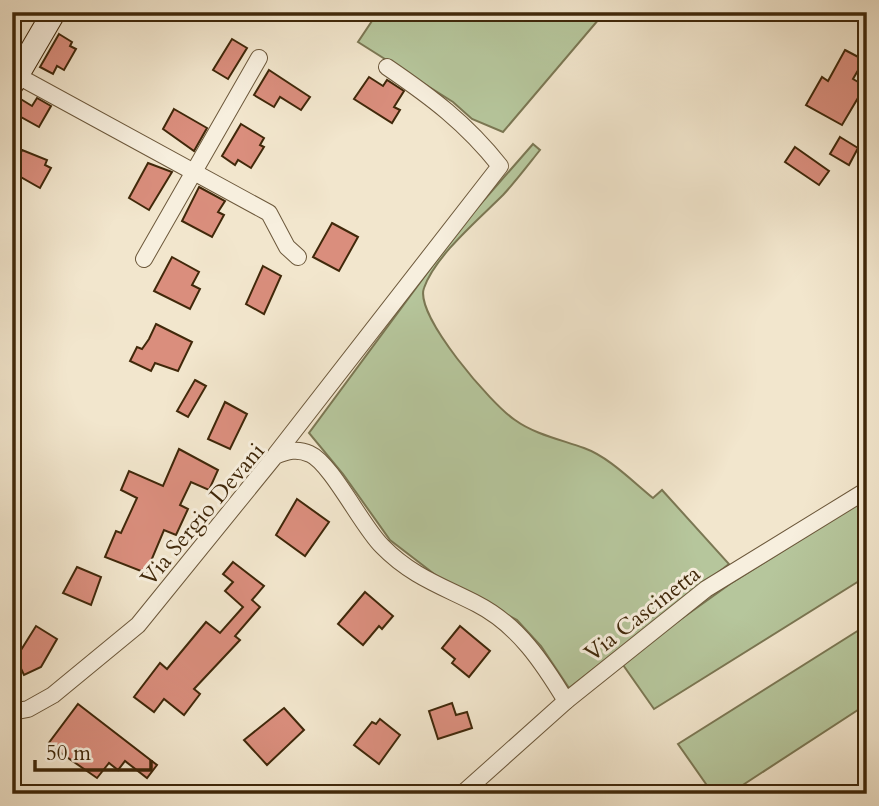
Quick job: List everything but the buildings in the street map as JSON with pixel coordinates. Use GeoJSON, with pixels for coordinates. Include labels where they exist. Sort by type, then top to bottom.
{"type":"FeatureCollection","features":[{"type":"Feature","properties":{"kind":"street"},"geometry":{"type":"LineString","coordinates":[[54,12],[14,79],[194,171],[269,213],[286,247],[298,257]]}},
{"type":"Feature","properties":{"kind":"street"},"geometry":{"type":"LineString","coordinates":[[144,259],[259,58]]}},
{"type":"Feature","properties":{"kind":"street"},"geometry":{"type":"LineString","coordinates":[[275,456],[500,166],[472,131],[430,96],[387,66]]}},
{"type":"Feature","properties":{"kind":"street","name":"Via Sergio Devani"},"geometry":{"type":"LineString","coordinates":[[12,712],[28,709],[54,695],[138,625],[275,456],[292,449],[312,454],[381,546],[428,582],[479,605],[518,632],[546,668],[566,701]]}},
{"type":"Feature","properties":{"kind":"street","name":"Via Cascinetta"},"geometry":{"type":"LineString","coordinates":[[462,794],[566,701],[706,589],[867,490]]}},
{"type":"Feature","properties":{"kind":"green space"},"geometry":{"type":"Polygon","coordinates":[[[378,12],[605,12],[503,132],[472,119],[453,102],[358,42],[378,12]]]}},
{"type":"Feature","properties":{"kind":"green space"},"geometry":{"type":"Polygon","coordinates":[[[533,144],[540,150],[503,195],[448,251],[430,276],[424,288],[424,301],[431,318],[442,338],[473,379],[504,411],[531,429],[602,457],[653,498],[662,490],[729,564],[569,688],[541,646],[517,620],[442,580],[390,540],[343,474],[309,433],[464,223],[533,144]]]}},
{"type":"Feature","properties":{"kind":"green space"},"geometry":{"type":"Polygon","coordinates":[[[867,498],[867,576],[654,709],[621,662],[730,584],[867,498]]]}},
{"type":"Feature","properties":{"kind":"green space"},"geometry":{"type":"Polygon","coordinates":[[[867,625],[867,704],[729,794],[713,794],[678,744],[867,625]]]}}]}
